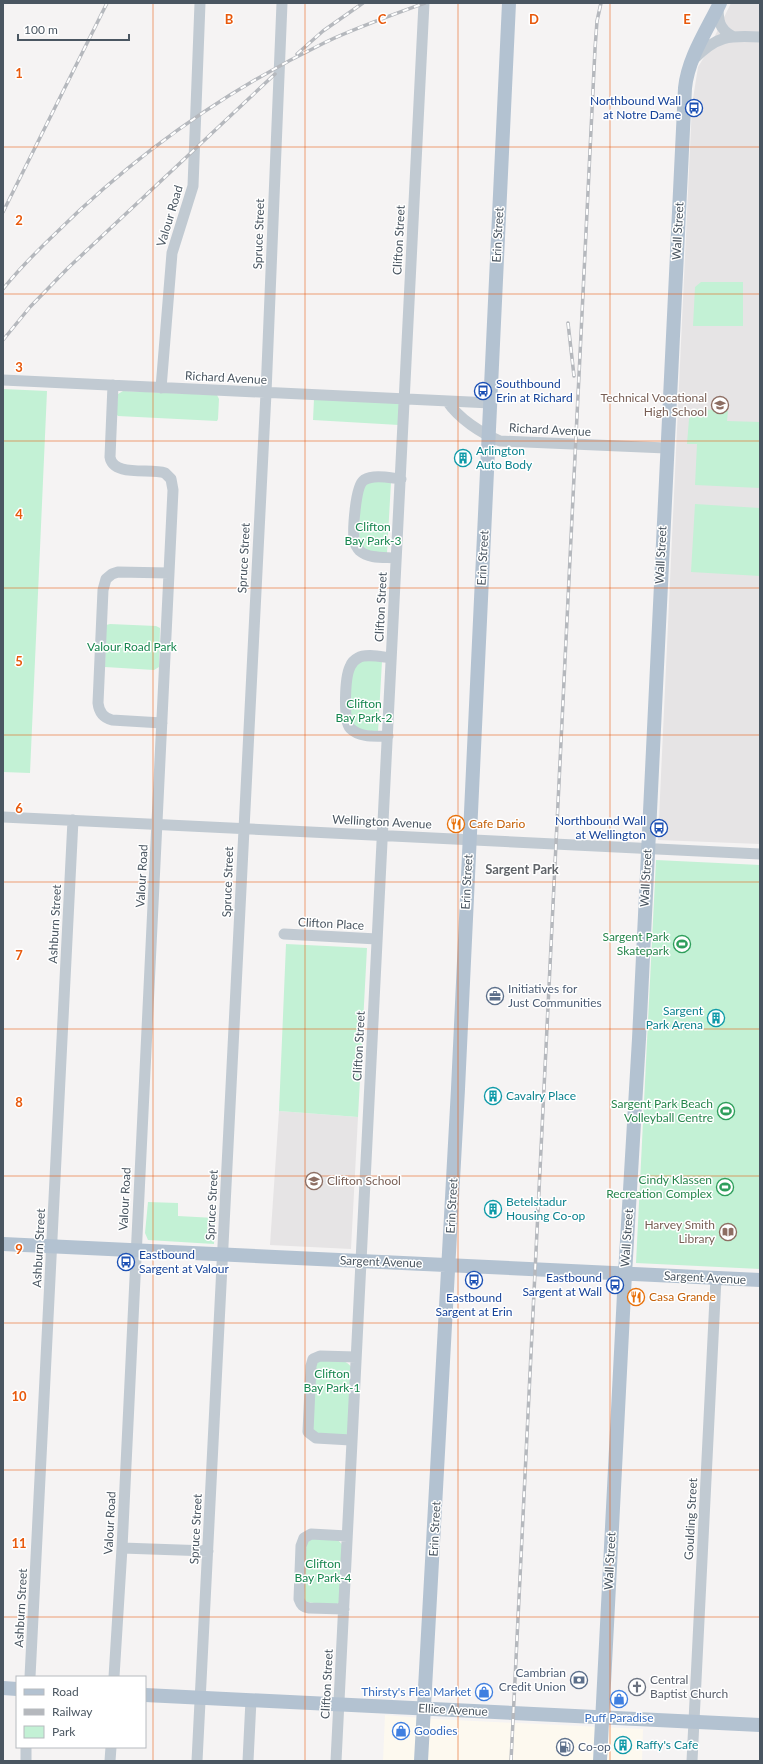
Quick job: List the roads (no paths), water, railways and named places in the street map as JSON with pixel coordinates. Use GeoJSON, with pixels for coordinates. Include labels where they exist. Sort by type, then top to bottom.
{"type":"FeatureCollection","features":[{"type":"Feature","properties":{"kind":"main road","name":"Erin Street"},"geometry":{"type":"LineString","coordinates":[[421,1761],[442,1402],[458,1089],[509,3]]}},
{"type":"Feature","properties":{"kind":"main road","name":"Wall Street"},"geometry":{"type":"LineString","coordinates":[[600,1761],[625,1274],[638,1062],[666,448],[685,88],[687,73],[691,63],[719,5]]}},
{"type":"Feature","properties":{"kind":"main road","name":"Sargent Avenue"},"geometry":{"type":"LineString","coordinates":[[3,1244],[760,1280]]}},
{"type":"Feature","properties":{"kind":"main road"},"geometry":{"type":"LineString","coordinates":[[3,1688],[16,1689]]}},
{"type":"Feature","properties":{"kind":"main road","name":"Ellice Avenue"},"geometry":{"type":"LineString","coordinates":[[146,1695],[760,1725]]}},
{"type":"Feature","properties":{"kind":"street","name":"Valour Road"},"geometry":{"type":"LineString","coordinates":[[161,388],[172,253],[193,186],[200,3]]}},
{"type":"Feature","properties":{"kind":"street","name":"Spruce Street"},"geometry":{"type":"LineString","coordinates":[[197,1761],[266,393],[282,3]]}},
{"type":"Feature","properties":{"kind":"street","name":"Clifton Street"},"geometry":{"type":"LineString","coordinates":[[336,1761],[351,1440],[377,939],[384,835],[391,658],[424,3]]}},
{"type":"Feature","properties":{"kind":"street"},"geometry":{"type":"LineString","coordinates":[[719,5],[719,23],[725,32],[732,36]]}},
{"type":"Feature","properties":{"kind":"street"},"geometry":{"type":"LineString","coordinates":[[691,63],[710,45],[732,36],[760,37]]}},
{"type":"Feature","properties":{"kind":"street","name":"Richard Avenue"},"geometry":{"type":"LineString","coordinates":[[3,380],[491,404]]}},
{"type":"Feature","properties":{"kind":"street","name":"Valour Road"},"geometry":{"type":"LineString","coordinates":[[113,385],[111,462],[118,468],[125,470],[165,473],[170,477],[173,484],[122,1548],[114,1676]]}},
{"type":"Feature","properties":{"kind":"street","name":"Richard Avenue"},"geometry":{"type":"LineString","coordinates":[[447,401],[453,410],[489,436],[500,441],[666,448]]}},
{"type":"Feature","properties":{"kind":"street","name":"Clifton Street"},"geometry":{"type":"LineString","coordinates":[[396,558],[364,554],[356,545],[354,537],[357,494],[361,483],[364,480],[374,477],[401,479]]}},
{"type":"Feature","properties":{"kind":"street"},"geometry":{"type":"LineString","coordinates":[[162,723],[112,720],[106,718],[100,711],[98,703],[101,621],[104,585],[110,575],[118,572],[169,573]]}},
{"type":"Feature","properties":{"kind":"street","name":"Clifton Street"},"geometry":{"type":"LineString","coordinates":[[388,736],[364,735],[357,733],[349,726],[346,715],[348,673],[352,662],[357,658],[365,656],[391,658]]}},
{"type":"Feature","properties":{"kind":"street","name":"Wellington Avenue"},"geometry":{"type":"LineString","coordinates":[[3,817],[760,854]]}},
{"type":"Feature","properties":{"kind":"street","name":"Ashburn Street"},"geometry":{"type":"LineString","coordinates":[[30,1676],[73,820]]}},
{"type":"Feature","properties":{"kind":"street","name":"Clifton Place"},"geometry":{"type":"LineString","coordinates":[[284,934],[377,939]]}},
{"type":"Feature","properties":{"kind":"street","name":"Goulding Street"},"geometry":{"type":"LineString","coordinates":[[692,1761],[716,1278]]}},
{"type":"Feature","properties":{"kind":"street"},"geometry":{"type":"LineString","coordinates":[[351,1440],[316,1438],[308,1432],[310,1366],[313,1359],[320,1356],[356,1357]]}},
{"type":"Feature","properties":{"kind":"street"},"geometry":{"type":"LineString","coordinates":[[344,1609],[309,1608],[304,1607],[300,1603],[301,1546],[304,1538],[311,1534],[347,1536]]}},
{"type":"Feature","properties":{"kind":"street"},"geometry":{"type":"LineString","coordinates":[[122,1548],[208,1551]]}},
{"type":"Feature","properties":{"kind":"street"},"geometry":{"type":"LineString","coordinates":[[248,1761],[251,1700]]}},
{"type":"Feature","properties":{"kind":"street"},"geometry":{"type":"LineString","coordinates":[[26,1748],[26,1761]]}},
{"type":"Feature","properties":{"kind":"street"},"geometry":{"type":"LineString","coordinates":[[110,1761],[111,1748]]}},
{"type":"Feature","properties":{"kind":"railway"},"geometry":{"type":"LineString","coordinates":[[3,212],[107,3]]}},
{"type":"Feature","properties":{"kind":"railway"},"geometry":{"type":"LineString","coordinates":[[297,54],[323,31],[363,3]]}},
{"type":"Feature","properties":{"kind":"railway"},"geometry":{"type":"LineString","coordinates":[[3,289],[36,253],[87,204],[150,151],[184,126],[253,81],[326,42],[363,26],[425,3]]}},
{"type":"Feature","properties":{"kind":"railway"},"geometry":{"type":"LineString","coordinates":[[511,1761],[595,49],[597,21],[601,3]]}},
{"type":"Feature","properties":{"kind":"railway"},"geometry":{"type":"LineString","coordinates":[[3,340],[30,307],[68,268],[275,74]]}},
{"type":"Feature","properties":{"kind":"railway"},"geometry":{"type":"LineString","coordinates":[[568,323],[574,376]]}},
{"type":"Feature","properties":{"kind":"place","name":"Northbound Wall at Notre Dame"},"geometry":{"type":"Point","coordinates":[694,108]}},
{"type":"Feature","properties":{"kind":"place","name":"Southbound Erin at Richard"},"geometry":{"type":"Point","coordinates":[483,391]}},
{"type":"Feature","properties":{"kind":"place","name":"Technical Vocational High School"},"geometry":{"type":"Point","coordinates":[720,405]}},
{"type":"Feature","properties":{"kind":"place","name":"Arlington Auto Body"},"geometry":{"type":"Point","coordinates":[463,458]}},
{"type":"Feature","properties":{"kind":"place","name":"Cafe Dario"},"geometry":{"type":"Point","coordinates":[456,824]}},
{"type":"Feature","properties":{"kind":"place","name":"Northbound Wall at Wellington"},"geometry":{"type":"Point","coordinates":[659,828]}},
{"type":"Feature","properties":{"kind":"place","name":"Sargent Park Skatepark"},"geometry":{"type":"Point","coordinates":[682,944]}},
{"type":"Feature","properties":{"kind":"place","name":"Initiatives for Just Communities"},"geometry":{"type":"Point","coordinates":[495,996]}},
{"type":"Feature","properties":{"kind":"place","name":"Sargent Park Arena"},"geometry":{"type":"Point","coordinates":[716,1018]}},
{"type":"Feature","properties":{"kind":"place","name":"Cavalry Place"},"geometry":{"type":"Point","coordinates":[493,1096]}},
{"type":"Feature","properties":{"kind":"place","name":"Sargent Park Beach Volleyball Centre"},"geometry":{"type":"Point","coordinates":[726,1111]}},
{"type":"Feature","properties":{"kind":"place","name":"Clifton School"},"geometry":{"type":"Point","coordinates":[314,1181]}},
{"type":"Feature","properties":{"kind":"place","name":"Cindy Klassen Recreation Complex"},"geometry":{"type":"Point","coordinates":[725,1187]}},
{"type":"Feature","properties":{"kind":"place","name":"Betelstadur Housing Co-op"},"geometry":{"type":"Point","coordinates":[493,1209]}},
{"type":"Feature","properties":{"kind":"place","name":"Harvey Smith Library"},"geometry":{"type":"Point","coordinates":[728,1232]}},
{"type":"Feature","properties":{"kind":"place","name":"Eastbound Sargent at Valour"},"geometry":{"type":"Point","coordinates":[126,1262]}},
{"type":"Feature","properties":{"kind":"place","name":"Eastbound Sargent at Erin"},"geometry":{"type":"Point","coordinates":[474,1280]}},
{"type":"Feature","properties":{"kind":"place","name":"Eastbound Sargent at Wall"},"geometry":{"type":"Point","coordinates":[615,1285]}},
{"type":"Feature","properties":{"kind":"place","name":"Casa Grande"},"geometry":{"type":"Point","coordinates":[636,1297]}},
{"type":"Feature","properties":{"kind":"place","name":"Cambrian Credit Union"},"geometry":{"type":"Point","coordinates":[579,1680]}},
{"type":"Feature","properties":{"kind":"place","name":"Central Baptist Church"},"geometry":{"type":"Point","coordinates":[637,1687]}},
{"type":"Feature","properties":{"kind":"place","name":"Thirsty's Flea Market"},"geometry":{"type":"Point","coordinates":[484,1692]}},
{"type":"Feature","properties":{"kind":"place","name":"Puff Paradise"},"geometry":{"type":"Point","coordinates":[619,1699]}},
{"type":"Feature","properties":{"kind":"place","name":"Goodies"},"geometry":{"type":"Point","coordinates":[401,1731]}},
{"type":"Feature","properties":{"kind":"place","name":"Raffy's Cafe"},"geometry":{"type":"Point","coordinates":[623,1745]}},
{"type":"Feature","properties":{"kind":"place","name":"Co-op"},"geometry":{"type":"Point","coordinates":[565,1747]}},
{"type":"Feature","properties":{"kind":"district","name":"Sargent Park"},"geometry":{"type":"Point","coordinates":[522,869]}},
{"type":"Feature","properties":{"kind":"park label","name":"Clifton Bay Park-3"},"geometry":{"type":"Point","coordinates":[373,534]}},
{"type":"Feature","properties":{"kind":"park label","name":"Valour Road Park"},"geometry":{"type":"Point","coordinates":[132,647]}},
{"type":"Feature","properties":{"kind":"park label","name":"Clifton Bay Park-2"},"geometry":{"type":"Point","coordinates":[364,711]}},
{"type":"Feature","properties":{"kind":"park label","name":"Clifton Bay Park-1"},"geometry":{"type":"Point","coordinates":[332,1381]}},
{"type":"Feature","properties":{"kind":"park label","name":"Clifton Bay Park-4"},"geometry":{"type":"Point","coordinates":[323,1571]}}]}
